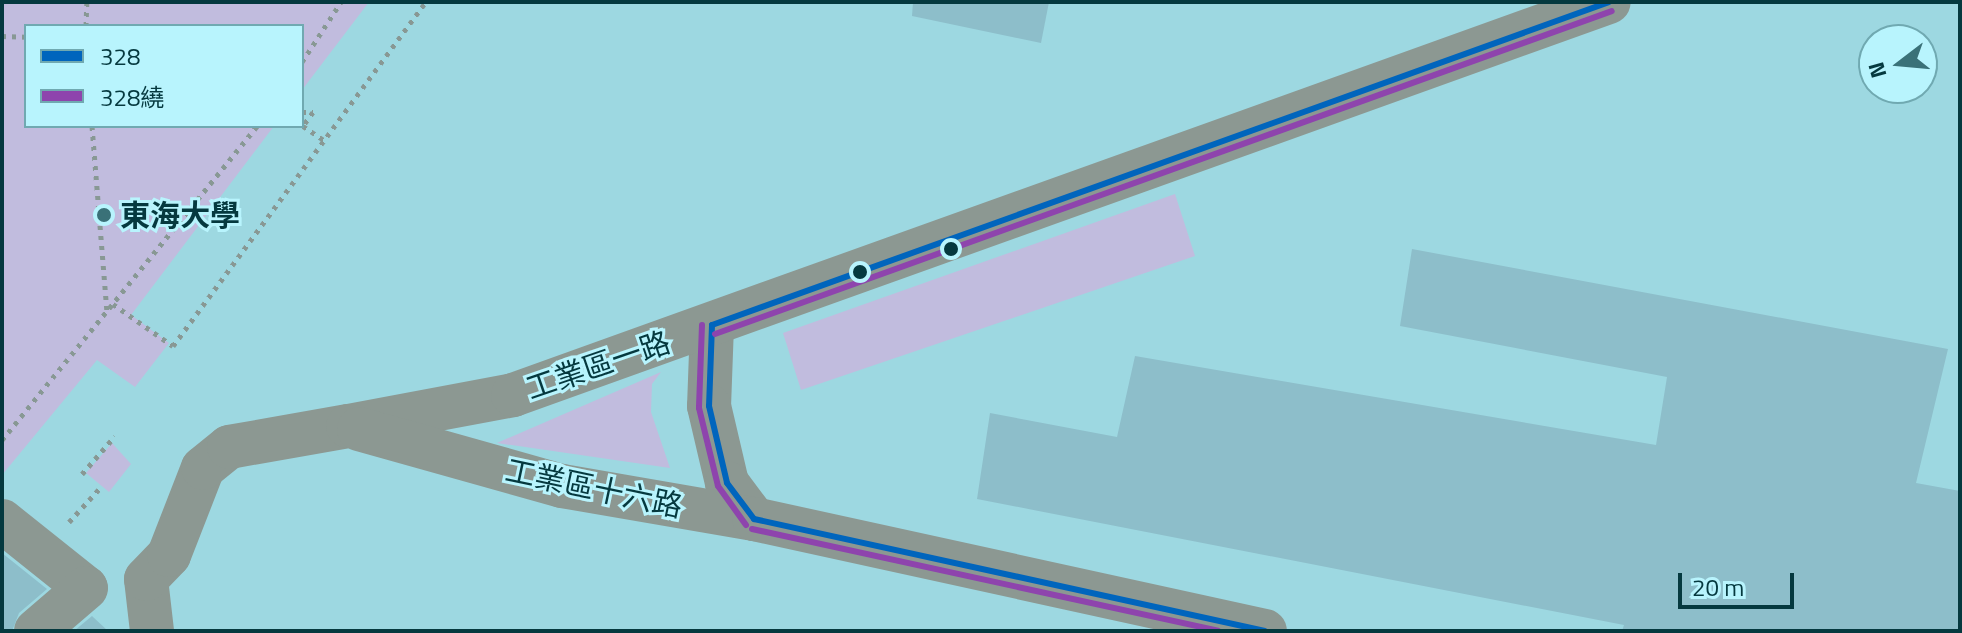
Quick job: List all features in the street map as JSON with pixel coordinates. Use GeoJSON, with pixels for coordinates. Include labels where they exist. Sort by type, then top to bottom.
{"type":"FeatureCollection","features":[{"type":"Feature","properties":{"kind":"street","name":"工業區一路"},"geometry":{"type":"LineString","coordinates":[[146,579],[169,555],[203,468],[229,447],[513,395],[1609,2]]}},
{"type":"Feature","properties":{"kind":"street"},"geometry":{"type":"LineString","coordinates":[[712,325],[709,406],[727,483],[754,519]]}},
{"type":"Feature","properties":{"kind":"street","name":"工業區十六路"},"geometry":{"type":"LineString","coordinates":[[348,426],[562,486],[754,519],[1160,622],[1265,631]]}},
{"type":"Feature","properties":{"kind":"street"},"geometry":{"type":"LineString","coordinates":[[2,521],[86,588]]}},
{"type":"Feature","properties":{"kind":"street"},"geometry":{"type":"LineString","coordinates":[[36,631],[86,588],[146,579],[152,631]]}},
{"type":"Feature","properties":{"kind":"path"},"geometry":{"type":"LineString","coordinates":[[86,24],[87,2]]}},
{"type":"Feature","properties":{"kind":"path"},"geometry":{"type":"LineString","coordinates":[[304,59],[341,2]]}},
{"type":"Feature","properties":{"kind":"path"},"geometry":{"type":"LineString","coordinates":[[113,304],[173,346],[426,2]]}},
{"type":"Feature","properties":{"kind":"path"},"geometry":{"type":"LineString","coordinates":[[2,36],[24,37]]}},
{"type":"Feature","properties":{"kind":"path"},"geometry":{"type":"LineString","coordinates":[[304,112],[313,112],[304,125]]}},
{"type":"Feature","properties":{"kind":"path"},"geometry":{"type":"LineString","coordinates":[[304,127],[324,140]]}},
{"type":"Feature","properties":{"kind":"path"},"geometry":{"type":"LineString","coordinates":[[92,128],[107,311]]}},
{"type":"Feature","properties":{"kind":"path"},"geometry":{"type":"LineString","coordinates":[[2,440],[255,128]]}},
{"type":"Feature","properties":{"kind":"path"},"geometry":{"type":"LineString","coordinates":[[82,474],[115,436]]}},
{"type":"Feature","properties":{"kind":"shaded area","name":"東海大學"},"geometry":{"type":"Polygon","coordinates":[[[2,2],[369,2],[304,87],[304,24],[24,24],[24,128],[272,128],[131,315],[169,343],[135,387],[97,360],[2,475],[2,2]]]}},
{"type":"Feature","properties":{"kind":"shaded area"},"geometry":{"type":"Polygon","coordinates":[[[1175,194],[1195,256],[801,390],[783,333],[1175,194]]]}},
{"type":"Feature","properties":{"kind":"shaded area"},"geometry":{"type":"Polygon","coordinates":[[[661,372],[652,384],[651,412],[670,468],[497,443],[661,372]]]}},
{"type":"Feature","properties":{"kind":"shaded area"},"geometry":{"type":"Polygon","coordinates":[[[112,443],[131,464],[109,492],[86,473],[112,443]]]}},
{"type":"Feature","properties":{"kind":"building"},"geometry":{"type":"Polygon","coordinates":[[[913,2],[1049,2],[1041,43],[912,16],[913,2]]]}},
{"type":"Feature","properties":{"kind":"building"},"geometry":{"type":"Polygon","coordinates":[[[1412,249],[1948,349],[1916,483],[1960,491],[1960,631],[1622,631],[1624,625],[977,499],[990,413],[1117,437],[1135,356],[1656,445],[1667,377],[1400,326],[1412,249]]]}},
{"type":"Feature","properties":{"kind":"building"},"geometry":{"type":"Polygon","coordinates":[[[2,553],[47,589],[19,613],[12,631],[2,631],[2,553]]]}},
{"type":"Feature","properties":{"kind":"building"},"geometry":{"type":"Polygon","coordinates":[[[92,616],[108,631],[74,631],[92,616]]]}},
{"type":"Feature","properties":{"kind":"transit line","name":"328"},"geometry":{"type":"LineString","coordinates":[[712,325],[1609,2]]}},
{"type":"Feature","properties":{"kind":"transit line","name":"328繞"},"geometry":{"type":"LineString","coordinates":[[715,334],[1612,11]]}},
{"type":"Feature","properties":{"kind":"transit line","name":"328繞"},"geometry":{"type":"LineString","coordinates":[[702,325],[699,408],[718,486],[746,525]]}},
{"type":"Feature","properties":{"kind":"transit line","name":"328"},"geometry":{"type":"LineString","coordinates":[[712,325],[709,406],[727,483],[754,519]]}},
{"type":"Feature","properties":{"kind":"transit line","name":"328"},"geometry":{"type":"LineString","coordinates":[[754,519],[1265,631]]}},
{"type":"Feature","properties":{"kind":"transit line","name":"328繞"},"geometry":{"type":"LineString","coordinates":[[752,529],[1218,631]]}},
{"type":"Feature","properties":{"kind":"place","name":"東海大學"},"geometry":{"type":"Point","coordinates":[104,215]}}]}
